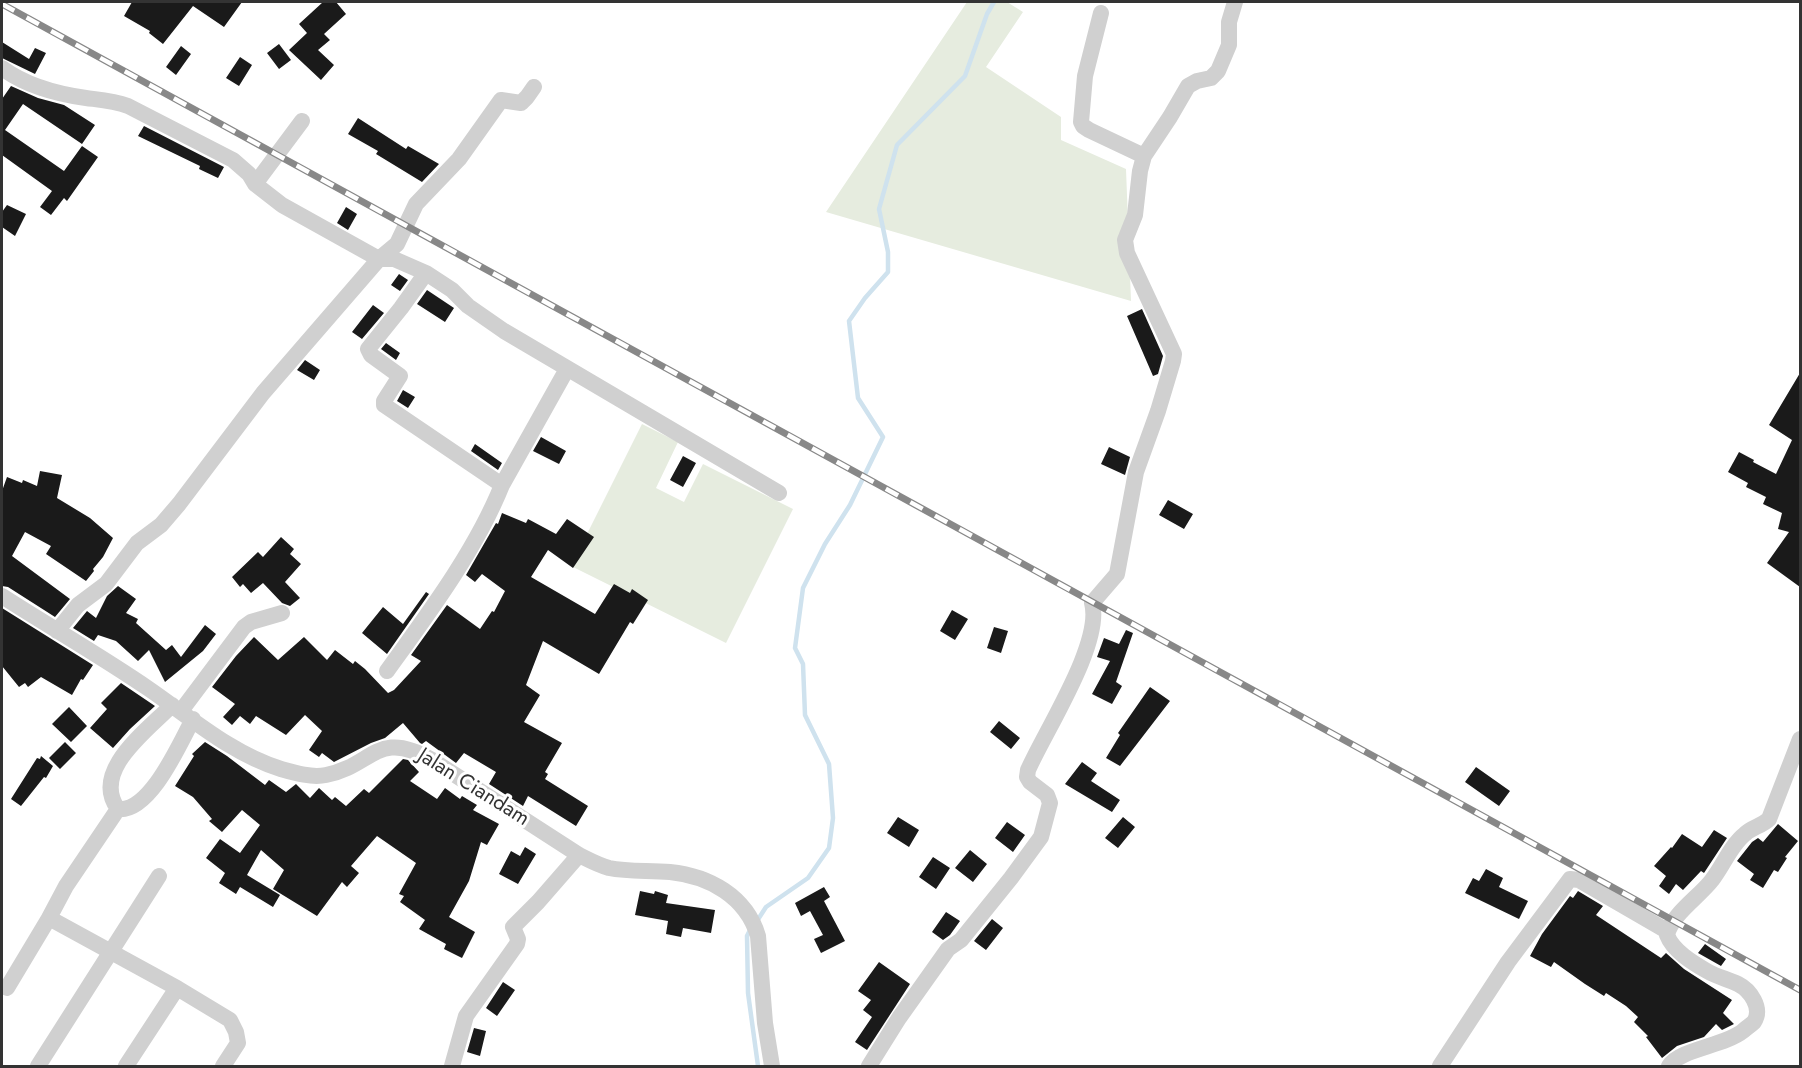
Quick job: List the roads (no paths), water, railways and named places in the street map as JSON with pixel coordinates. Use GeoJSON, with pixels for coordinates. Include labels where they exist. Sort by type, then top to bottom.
{"type":"FeatureCollection","features":[{"type":"Feature","properties":{"kind":"street"},"geometry":{"type":"LineString","coordinates":[[869,1066],[899,1018],[948,949],[961,940],[1041,837],[1050,803],[1047,795],[1030,782],[1027,777],[1028,770],[1063,704],[1079,666],[1094,623],[1095,612],[1092,603],[1117,574],[1136,472],[1173,361],[1174,354],[1126,253],[1125,240],[1136,215],[1140,171],[1144,156],[1188,86],[1211,78],[1218,71],[1229,45],[1229,22],[1235,2]]}},
{"type":"Feature","properties":{"kind":"street"},"geometry":{"type":"LineString","coordinates":[[1101,13],[1085,76],[1081,122],[1089,130],[1144,156]]}},
{"type":"Feature","properties":{"kind":"street"},"geometry":{"type":"LineString","coordinates":[[2,68],[14,77],[30,84],[70,95],[116,102],[141,111],[234,160],[249,174],[255,184],[282,205],[379,259],[394,258],[426,273],[452,290],[468,306],[504,332],[779,493]]}},
{"type":"Feature","properties":{"kind":"street"},"geometry":{"type":"LineString","coordinates":[[57,631],[78,604],[106,584],[137,543],[160,525],[179,504],[263,393],[379,259],[397,244],[416,204],[459,159],[501,100],[521,103],[534,87]]}},
{"type":"Feature","properties":{"kind":"street"},"geometry":{"type":"LineString","coordinates":[[255,184],[302,121]]}},
{"type":"Feature","properties":{"kind":"street"},"geometry":{"type":"LineString","coordinates":[[426,273],[369,349],[371,355],[400,376],[384,401],[384,405],[502,485]]}},
{"type":"Feature","properties":{"kind":"street"},"geometry":{"type":"LineString","coordinates":[[387,671],[453,575],[567,369]]}},
{"type":"Feature","properties":{"kind":"street","name":"Jalan Ciandam"},"geometry":{"type":"LineString","coordinates":[[2,596],[245,755],[281,769],[312,776],[335,772],[370,754],[389,748],[406,748],[416,751],[579,855],[608,867],[675,873],[700,879],[727,892],[738,900],[752,920],[760,949],[765,1023],[772,1066]]}},
{"type":"Feature","properties":{"kind":"street"},"geometry":{"type":"LineString","coordinates":[[182,712],[125,753],[114,769],[110,783],[112,801],[118,809],[126,810],[134,806],[156,786],[182,712],[244,627],[251,622],[282,614]]}},
{"type":"Feature","properties":{"kind":"street"},"geometry":{"type":"LineString","coordinates":[[1669,1066],[1677,1057],[1720,1043],[1740,1033],[1754,1022],[1757,1014],[1756,1006],[1748,992],[1740,985],[1709,972],[1679,951],[1668,940],[1667,931],[1690,902],[1712,881],[1741,838],[1769,819],[1800,739]]}},
{"type":"Feature","properties":{"kind":"street"},"geometry":{"type":"LineString","coordinates":[[7,988],[50,918],[66,886],[118,809]]}},
{"type":"Feature","properties":{"kind":"street"},"geometry":{"type":"LineString","coordinates":[[452,1066],[466,1016],[517,944],[518,939],[513,927],[579,855]]}},
{"type":"Feature","properties":{"kind":"street"},"geometry":{"type":"LineString","coordinates":[[38,1066],[159,876]]}},
{"type":"Feature","properties":{"kind":"street"},"geometry":{"type":"LineString","coordinates":[[1440,1066],[1508,962],[1570,879],[1579,880],[1667,931]]}},
{"type":"Feature","properties":{"kind":"street"},"geometry":{"type":"LineString","coordinates":[[50,918],[230,1020],[238,1043],[223,1066]]}},
{"type":"Feature","properties":{"kind":"street"},"geometry":{"type":"LineString","coordinates":[[126,1066],[177,988]]}},
{"type":"Feature","properties":{"kind":"waterway"},"geometry":{"type":"LineString","coordinates":[[757,921],[766,907],[808,878],[829,848],[833,818],[829,764],[805,715],[803,664],[795,648],[803,588],[825,544],[850,505],[883,437],[858,398],[849,321],[865,298],[888,272],[888,252],[879,209],[897,145],[965,76],[987,14],[994,2]]}},
{"type":"Feature","properties":{"kind":"waterway"},"geometry":{"type":"LineString","coordinates":[[750,930],[747,936],[748,993],[758,1066]]}},
{"type":"Feature","properties":{"kind":"railway"},"geometry":{"type":"LineString","coordinates":[[2,4],[1800,990]]}}]}
